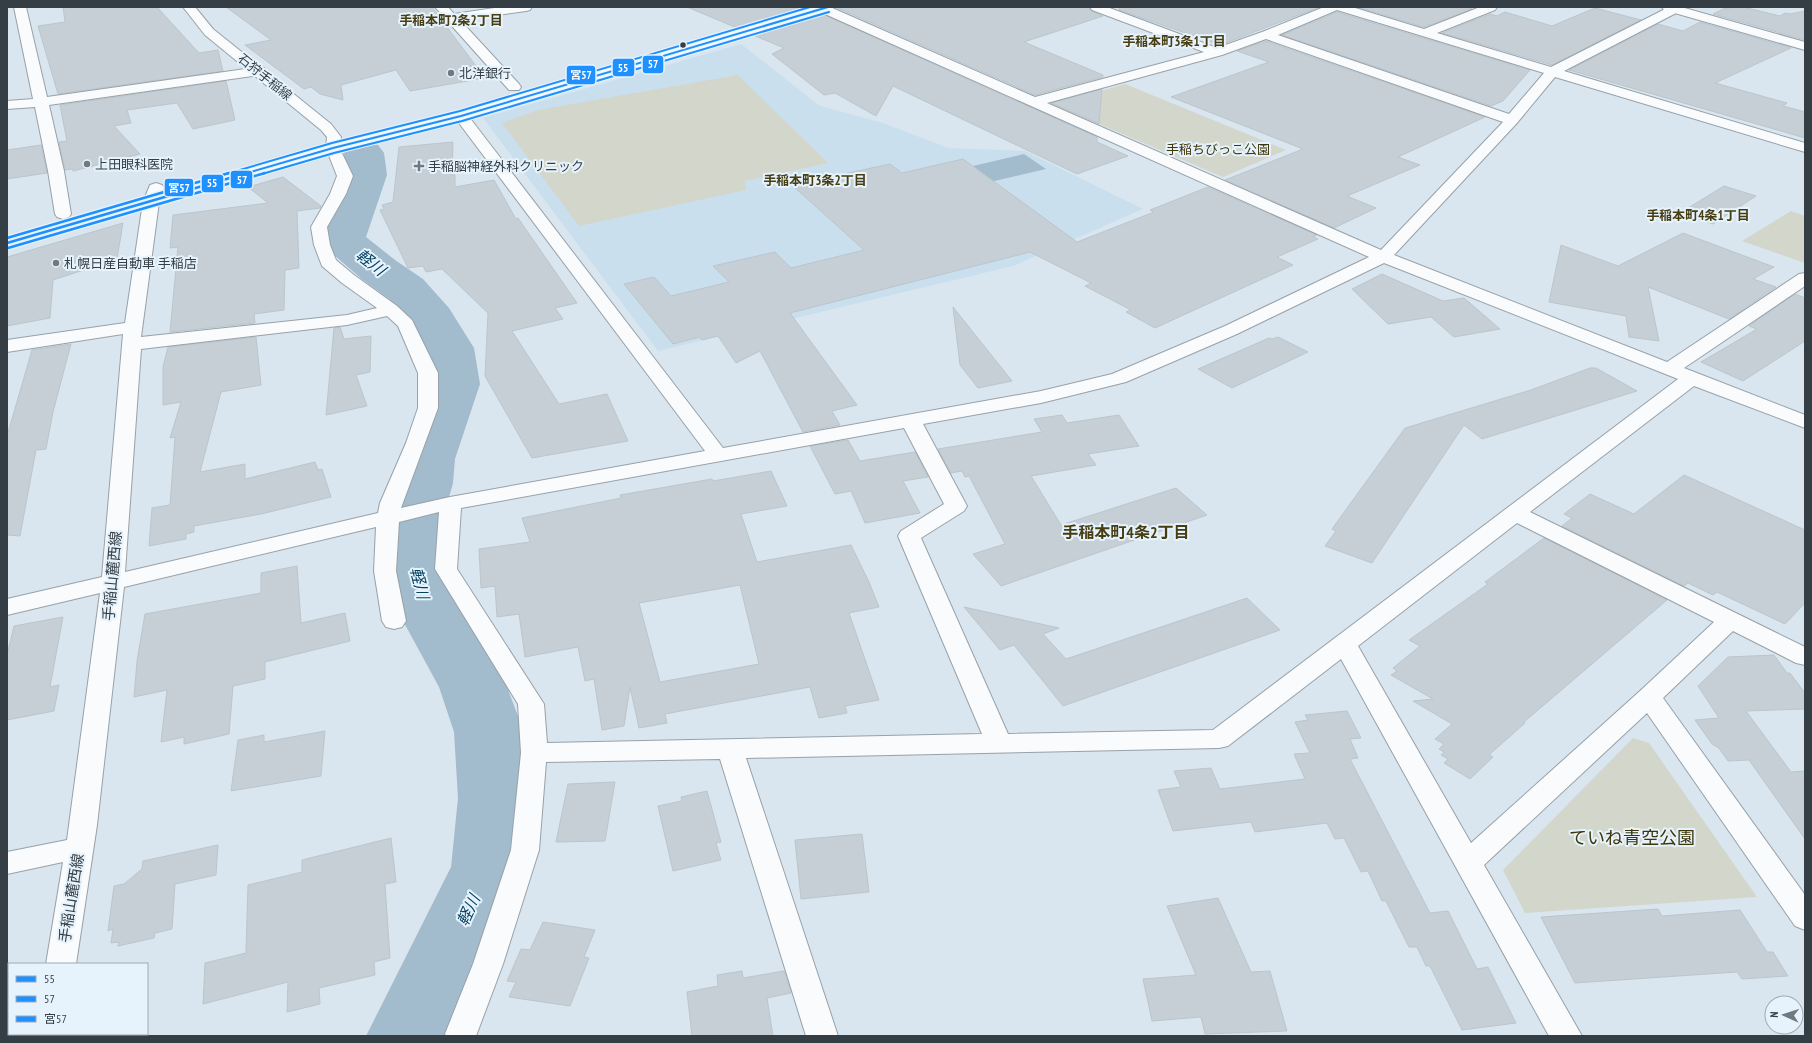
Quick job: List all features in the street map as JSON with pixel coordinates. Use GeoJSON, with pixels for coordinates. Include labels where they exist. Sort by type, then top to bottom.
{"type":"FeatureCollection","features":[{"type":"Feature","properties":{"kind":"main road"},"geometry":{"type":"LineString","coordinates":[[20,7],[56,171],[63,214]]}},
{"type":"Feature","properties":{"kind":"main road","name":"石狩手稲線"},"geometry":{"type":"LineString","coordinates":[[189,7],[209,32],[259,71],[326,128],[333,143]]}},
{"type":"Feature","properties":{"kind":"main road"},"geometry":{"type":"LineString","coordinates":[[441,7],[514,87]]}},
{"type":"Feature","properties":{"kind":"main road"},"geometry":{"type":"LineString","coordinates":[[450,18],[526,7]]}},
{"type":"Feature","properties":{"kind":"main road"},"geometry":{"type":"LineString","coordinates":[[7,243],[153,195],[333,143],[514,87],[797,7]]}},
{"type":"Feature","properties":{"kind":"main road"},"geometry":{"type":"LineString","coordinates":[[333,143],[462,116],[824,7],[1383,257],[1805,422]]}},
{"type":"Feature","properties":{"kind":"main road"},"geometry":{"type":"LineString","coordinates":[[1096,7],[1217,52]]}},
{"type":"Feature","properties":{"kind":"main road"},"geometry":{"type":"LineString","coordinates":[[1034,102],[1217,52],[1266,35],[1335,7]]}},
{"type":"Feature","properties":{"kind":"main road"},"geometry":{"type":"LineString","coordinates":[[1339,7],[1804,147]]}},
{"type":"Feature","properties":{"kind":"main road"},"geometry":{"type":"LineString","coordinates":[[1425,33],[1491,7]]}},
{"type":"Feature","properties":{"kind":"main road"},"geometry":{"type":"LineString","coordinates":[[7,607],[450,503],[719,456],[1041,397],[1119,378],[1230,330],[1383,257],[1512,120],[1552,72],[1673,8],[1805,46]]}},
{"type":"Feature","properties":{"kind":"main road"},"geometry":{"type":"LineString","coordinates":[[1266,35],[1512,120]]}},
{"type":"Feature","properties":{"kind":"main road"},"geometry":{"type":"LineString","coordinates":[[7,105],[41,102],[259,71]]}},
{"type":"Feature","properties":{"kind":"main road"},"geometry":{"type":"LineString","coordinates":[[462,116],[719,456]]}},
{"type":"Feature","properties":{"kind":"main road"},"geometry":{"type":"LineString","coordinates":[[333,143],[345,176],[338,194],[319,227],[322,245],[328,262],[348,279],[392,310],[406,324],[428,373],[428,408],[416,443],[391,503],[388,518],[385,571],[394,621]]}},
{"type":"Feature","properties":{"kind":"main road"},"geometry":{"type":"LineString","coordinates":[[7,229],[63,214],[153,195]]}},
{"type":"Feature","properties":{"kind":"main road","name":"手稲山麓西線"},"geometry":{"type":"LineString","coordinates":[[61,963],[84,825],[113,581],[132,335],[153,195]]}},
{"type":"Feature","properties":{"kind":"main road"},"geometry":{"type":"LineString","coordinates":[[1669,369],[1805,278]]}},
{"type":"Feature","properties":{"kind":"main road"},"geometry":{"type":"LineString","coordinates":[[7,346],[132,335],[347,320],[392,310]]}},
{"type":"Feature","properties":{"kind":"main road"},"geometry":{"type":"LineString","coordinates":[[534,753],[1219,739],[1692,378]]}},
{"type":"Feature","properties":{"kind":"main road"},"geometry":{"type":"LineString","coordinates":[[911,421],[956,506],[909,536],[1000,744]]}},
{"type":"Feature","properties":{"kind":"main road"},"geometry":{"type":"LineString","coordinates":[[450,503],[446,569],[531,704],[534,753],[525,850],[488,964],[460,1034]]}},
{"type":"Feature","properties":{"kind":"main road"},"geometry":{"type":"LineString","coordinates":[[1515,513],[1805,657]]}},
{"type":"Feature","properties":{"kind":"main road"},"geometry":{"type":"LineString","coordinates":[[1468,863],[1649,697],[1730,620]]}},
{"type":"Feature","properties":{"kind":"main road"},"geometry":{"type":"LineString","coordinates":[[1344,643],[1566,1036]]}},
{"type":"Feature","properties":{"kind":"main road"},"geometry":{"type":"LineString","coordinates":[[1649,697],[1805,918]]}},
{"type":"Feature","properties":{"kind":"main road"},"geometry":{"type":"LineString","coordinates":[[730,748],[822,1036]]}},
{"type":"Feature","properties":{"kind":"main road"},"geometry":{"type":"LineString","coordinates":[[7,863],[79,848]]}},
{"type":"Feature","properties":{"kind":"shaded area"},"geometry":{"type":"Polygon","coordinates":[[[741,44],[820,106],[883,123],[948,148],[1025,151],[1143,209],[1013,266],[658,351],[483,118],[741,44]]]}},
{"type":"Feature","properties":{"kind":"shaded area"},"geometry":{"type":"Polygon","coordinates":[[[1024,154],[1046,169],[947,192],[926,177],[1024,154]]]}},
{"type":"Feature","properties":{"kind":"green space"},"geometry":{"type":"Polygon","coordinates":[[[738,75],[828,163],[745,181],[746,190],[579,226],[502,123],[538,110],[738,75]]]}},
{"type":"Feature","properties":{"kind":"green space","name":"手稲ちびっこ公園"},"geometry":{"type":"Polygon","coordinates":[[[1125,84],[1286,150],[1223,177],[1062,108],[1063,102],[1125,84]]]}},
{"type":"Feature","properties":{"kind":"green space"},"geometry":{"type":"Polygon","coordinates":[[[1791,211],[1805,216],[1805,263],[1742,241],[1791,211]]]}},
{"type":"Feature","properties":{"kind":"green space","name":"ていね青空公園"},"geometry":{"type":"Polygon","coordinates":[[[1633,738],[1649,743],[1757,897],[1525,913],[1503,870],[1633,738]]]}},
{"type":"Feature","properties":{"kind":"building"},"geometry":{"type":"Polygon","coordinates":[[[63,7],[157,7],[199,53],[218,50],[223,71],[58,94],[38,26],[65,22],[63,7]]]}},
{"type":"Feature","properties":{"kind":"building"},"geometry":{"type":"Polygon","coordinates":[[[226,7],[432,7],[485,78],[410,91],[396,70],[341,85],[343,100],[320,94],[311,87],[304,89],[245,45],[271,40],[226,7]]]}},
{"type":"Feature","properties":{"kind":"building"},"geometry":{"type":"Polygon","coordinates":[[[687,7],[810,7],[737,28],[687,7]]]}},
{"type":"Feature","properties":{"kind":"building"},"geometry":{"type":"Polygon","coordinates":[[[835,7],[1089,7],[1091,11],[1103,16],[1024,42],[1103,75],[1103,77],[1035,95],[835,7]]]}},
{"type":"Feature","properties":{"kind":"building"},"geometry":{"type":"Polygon","coordinates":[[[1120,7],[1320,7],[1220,45],[1119,10],[1120,7]]]}},
{"type":"Feature","properties":{"kind":"building"},"geometry":{"type":"Polygon","coordinates":[[[1357,7],[1466,7],[1472,9],[1424,27],[1357,7]]]}},
{"type":"Feature","properties":{"kind":"building"},"geometry":{"type":"Polygon","coordinates":[[[1732,7],[1743,7],[1780,16],[1785,13],[1790,14],[1805,11],[1805,40],[1713,14],[1725,8],[1729,9],[1732,7]]]}},
{"type":"Feature","properties":{"kind":"building"},"geometry":{"type":"Polygon","coordinates":[[[1595,8],[1641,20],[1552,65],[1442,33],[1490,14],[1497,16],[1505,12],[1552,26],[1595,8]]]}},
{"type":"Feature","properties":{"kind":"building"},"geometry":{"type":"Polygon","coordinates":[[[1337,12],[1530,70],[1503,101],[1491,106],[1282,35],[1337,12]]]}},
{"type":"Feature","properties":{"kind":"building"},"geometry":{"type":"Polygon","coordinates":[[[822,14],[1097,137],[1097,142],[1128,156],[1077,174],[893,86],[876,116],[835,93],[824,95],[772,54],[784,48],[753,35],[822,14]]]}},
{"type":"Feature","properties":{"kind":"building"},"geometry":{"type":"Polygon","coordinates":[[[1700,22],[1791,48],[1715,83],[1787,103],[1783,106],[1805,112],[1805,138],[1569,70],[1658,24],[1683,31],[1700,22]]]}},
{"type":"Feature","properties":{"kind":"building"},"geometry":{"type":"Polygon","coordinates":[[[1266,41],[1485,117],[1398,157],[1420,165],[1347,196],[1376,208],[1334,228],[1225,180],[1303,149],[1171,97],[1269,62],[1237,51],[1266,41]]]}},
{"type":"Feature","properties":{"kind":"building"},"geometry":{"type":"Polygon","coordinates":[[[226,81],[235,120],[193,129],[177,103],[127,110],[131,123],[114,126],[140,154],[73,171],[73,169],[65,170],[59,142],[67,141],[60,105],[226,81]]]}},
{"type":"Feature","properties":{"kind":"building"},"geometry":{"type":"Polygon","coordinates":[[[1102,89],[1099,124],[1051,103],[1102,89]]]}},
{"type":"Feature","properties":{"kind":"building"},"geometry":{"type":"Polygon","coordinates":[[[453,142],[452,175],[455,175],[455,187],[494,180],[516,219],[518,218],[577,303],[555,308],[563,319],[512,331],[559,404],[607,394],[628,441],[532,458],[485,376],[488,313],[442,269],[426,272],[423,266],[408,268],[380,210],[384,209],[382,205],[393,202],[399,147],[453,142]]]}},
{"type":"Feature","properties":{"kind":"building"},"geometry":{"type":"Polygon","coordinates":[[[41,145],[47,173],[7,179],[7,150],[41,145]]]}},
{"type":"Feature","properties":{"kind":"building"},"geometry":{"type":"Polygon","coordinates":[[[963,159],[1077,242],[1154,212],[1150,210],[1208,187],[1317,235],[1313,237],[1318,239],[1277,257],[1293,265],[1155,328],[1126,312],[1131,310],[1085,286],[1091,283],[1030,252],[790,313],[857,405],[832,411],[840,425],[803,432],[760,351],[736,363],[718,336],[702,340],[700,337],[673,344],[624,284],[654,277],[671,296],[729,282],[713,266],[775,252],[791,268],[864,250],[792,185],[890,164],[902,173],[963,159]]]}},
{"type":"Feature","properties":{"kind":"building"},"geometry":{"type":"Polygon","coordinates":[[[283,177],[321,206],[320,208],[297,211],[299,268],[285,270],[284,310],[254,314],[255,323],[170,332],[178,247],[170,248],[173,215],[268,203],[248,187],[283,177]]]}},
{"type":"Feature","properties":{"kind":"building"},"geometry":{"type":"Polygon","coordinates":[[[1724,186],[1756,196],[1713,224],[1680,213],[1724,186]]]}},
{"type":"Feature","properties":{"kind":"building","name":"札幌日産自動車 手稲店"},"geometry":{"type":"Polygon","coordinates":[[[123,223],[117,259],[53,280],[50,318],[7,326],[7,257],[123,223]]]}},
{"type":"Feature","properties":{"kind":"building"},"geometry":{"type":"Polygon","coordinates":[[[1683,233],[1774,267],[1753,279],[1776,287],[1729,319],[1648,287],[1659,341],[1629,337],[1626,316],[1549,302],[1561,245],[1618,266],[1683,233]]]}},
{"type":"Feature","properties":{"kind":"building"},"geometry":{"type":"Polygon","coordinates":[[[1382,274],[1443,301],[1464,298],[1500,329],[1454,337],[1431,317],[1388,324],[1352,289],[1382,274]]]}},
{"type":"Feature","properties":{"kind":"building"},"geometry":{"type":"Polygon","coordinates":[[[1795,294],[1805,298],[1805,341],[1743,381],[1701,362],[1757,329],[1749,326],[1795,294]]]}},
{"type":"Feature","properties":{"kind":"building"},"geometry":{"type":"Polygon","coordinates":[[[953,307],[1012,381],[978,388],[960,365],[953,307]]]}},
{"type":"Feature","properties":{"kind":"building"},"geometry":{"type":"Polygon","coordinates":[[[340,327],[344,339],[371,336],[370,372],[356,375],[367,406],[326,415],[334,328],[340,327]]]}},
{"type":"Feature","properties":{"kind":"building"},"geometry":{"type":"Polygon","coordinates":[[[256,337],[261,385],[221,392],[200,472],[245,464],[245,479],[315,462],[318,470],[322,469],[331,497],[261,514],[194,526],[194,532],[186,534],[186,539],[149,546],[152,508],[170,505],[175,437],[170,438],[181,402],[163,405],[163,367],[168,347],[256,337]]]}},
{"type":"Feature","properties":{"kind":"building"},"geometry":{"type":"Polygon","coordinates":[[[1278,337],[1308,352],[1232,388],[1198,369],[1269,338],[1272,339],[1278,337]]]}},
{"type":"Feature","properties":{"kind":"building"},"geometry":{"type":"Polygon","coordinates":[[[71,344],[53,412],[46,449],[36,450],[20,536],[7,535],[7,436],[32,350],[71,344]]]}},
{"type":"Feature","properties":{"kind":"building"},"geometry":{"type":"Polygon","coordinates":[[[1590,368],[1596,368],[1637,391],[1482,439],[1464,425],[1372,563],[1325,546],[1336,531],[1332,529],[1405,428],[1531,390],[1590,368]]]}},
{"type":"Feature","properties":{"kind":"building"},"geometry":{"type":"Polygon","coordinates":[[[1062,415],[1067,423],[1119,415],[1139,446],[1088,454],[1096,465],[1031,476],[1061,525],[1176,488],[1207,515],[1001,586],[973,554],[1005,544],[969,476],[965,477],[962,471],[951,473],[938,449],[1042,432],[1034,419],[1062,415]]]}},
{"type":"Feature","properties":{"kind":"building"},"geometry":{"type":"Polygon","coordinates":[[[848,440],[860,461],[915,452],[928,477],[903,481],[920,513],[865,523],[851,491],[835,494],[810,446],[848,440]]]}},
{"type":"Feature","properties":{"kind":"building"},"geometry":{"type":"Polygon","coordinates":[[[771,471],[787,506],[741,514],[757,562],[851,545],[879,607],[849,613],[879,700],[845,706],[847,713],[819,718],[810,687],[665,714],[667,723],[639,728],[630,687],[624,726],[602,730],[594,679],[585,681],[578,647],[525,657],[519,614],[497,617],[495,586],[481,588],[479,549],[530,542],[522,518],[621,498],[620,495],[712,479],[713,481],[771,471]],[[740,585],[639,603],[660,682],[759,664],[740,585]]]}},
{"type":"Feature","properties":{"kind":"building"},"geometry":{"type":"Polygon","coordinates":[[[1684,475],[1805,530],[1805,603],[1785,624],[1717,592],[1713,595],[1688,583],[1684,586],[1562,526],[1572,518],[1564,514],[1590,494],[1634,514],[1684,475]]]}},
{"type":"Feature","properties":{"kind":"building"},"geometry":{"type":"Polygon","coordinates":[[[1544,538],[1667,600],[1524,722],[1525,723],[1489,755],[1493,757],[1470,779],[1444,763],[1448,759],[1441,755],[1444,752],[1439,749],[1444,744],[1435,739],[1452,724],[1413,701],[1433,699],[1391,675],[1397,671],[1393,668],[1420,646],[1409,640],[1488,584],[1485,582],[1544,538]]]}},
{"type":"Feature","properties":{"kind":"building"},"geometry":{"type":"Polygon","coordinates":[[[297,566],[301,623],[345,613],[350,641],[265,662],[265,679],[233,686],[229,734],[184,744],[184,737],[161,742],[167,690],[134,697],[137,661],[145,614],[261,593],[261,573],[297,566]]]}},
{"type":"Feature","properties":{"kind":"building"},"geometry":{"type":"Polygon","coordinates":[[[1247,598],[1280,630],[1063,706],[1014,645],[1000,650],[964,607],[1059,628],[1043,634],[1066,659],[1247,598]]]}},
{"type":"Feature","properties":{"kind":"building"},"geometry":{"type":"Polygon","coordinates":[[[63,617],[50,687],[59,685],[54,711],[7,720],[7,655],[14,626],[63,617]]]}},
{"type":"Feature","properties":{"kind":"building"},"geometry":{"type":"Polygon","coordinates":[[[1774,655],[1787,673],[1790,673],[1805,693],[1805,709],[1746,711],[1791,772],[1805,771],[1805,839],[1749,760],[1728,761],[1719,748],[1712,744],[1695,720],[1719,718],[1698,686],[1728,657],[1774,655]]]}},
{"type":"Feature","properties":{"kind":"building"},"geometry":{"type":"Polygon","coordinates":[[[1347,711],[1361,738],[1350,739],[1358,758],[1350,759],[1430,913],[1448,911],[1477,969],[1488,967],[1516,1023],[1462,1030],[1430,966],[1426,966],[1417,947],[1409,947],[1386,901],[1382,901],[1368,871],[1361,872],[1344,838],[1335,839],[1327,823],[1255,832],[1251,822],[1173,831],[1158,790],[1181,787],[1174,771],[1211,768],[1220,789],[1305,779],[1294,754],[1310,753],[1295,722],[1308,720],[1305,715],[1347,711]]]}},
{"type":"Feature","properties":{"kind":"building"},"geometry":{"type":"Polygon","coordinates":[[[325,731],[321,776],[231,791],[238,740],[264,735],[264,742],[325,731]]]}},
{"type":"Feature","properties":{"kind":"building"},"geometry":{"type":"Polygon","coordinates":[[[615,782],[605,841],[556,842],[568,784],[615,782]]]}},
{"type":"Feature","properties":{"kind":"building"},"geometry":{"type":"Polygon","coordinates":[[[707,791],[721,842],[716,843],[721,860],[673,871],[658,806],[682,801],[681,797],[707,791]]]}},
{"type":"Feature","properties":{"kind":"building"},"geometry":{"type":"Polygon","coordinates":[[[862,834],[869,892],[801,899],[795,840],[862,834]]]}},
{"type":"Feature","properties":{"kind":"building"},"geometry":{"type":"Polygon","coordinates":[[[391,838],[396,882],[385,884],[390,958],[374,962],[375,975],[319,988],[320,1004],[287,1012],[288,982],[203,1004],[205,963],[246,953],[248,885],[302,872],[302,860],[391,838]]]}},
{"type":"Feature","properties":{"kind":"building"},"geometry":{"type":"Polygon","coordinates":[[[218,845],[216,875],[175,884],[172,929],[155,933],[154,938],[118,946],[119,942],[111,943],[113,929],[108,931],[114,886],[124,884],[142,869],[143,861],[218,845]]]}},
{"type":"Feature","properties":{"kind":"building"},"geometry":{"type":"Polygon","coordinates":[[[1218,898],[1251,972],[1270,971],[1287,1031],[1205,1034],[1201,1017],[1152,1021],[1143,979],[1196,975],[1167,906],[1218,898]]]}},
{"type":"Feature","properties":{"kind":"building"},"geometry":{"type":"Polygon","coordinates":[[[1658,909],[1662,916],[1740,910],[1767,952],[1773,952],[1788,976],[1742,979],[1737,972],[1575,983],[1541,917],[1658,909]]]}},
{"type":"Feature","properties":{"kind":"building"},"geometry":{"type":"Polygon","coordinates":[[[543,922],[595,930],[584,957],[589,958],[570,1006],[509,997],[516,982],[507,981],[521,949],[530,950],[543,922]]]}},
{"type":"Feature","properties":{"kind":"building"},"geometry":{"type":"Polygon","coordinates":[[[742,971],[743,978],[784,971],[791,993],[767,998],[773,1036],[692,1036],[687,992],[718,986],[717,975],[742,971]]]}},
{"type":"Feature","properties":{"kind":"waterway","name":"軽川"},"geometry":{"type":"LineString","coordinates":[[364,153],[366,175],[343,240],[379,270],[406,289],[432,318],[449,348],[454,384],[427,459],[424,483],[414,519],[414,561],[421,597],[473,687],[489,732],[495,798],[489,867],[409,1036]]}},
{"type":"Feature","properties":{"kind":"transit line","name":"宮57"},"geometry":{"type":"LineString","coordinates":[[7,238],[332,143],[460,111],[810,7]]}},
{"type":"Feature","properties":{"kind":"transit line","name":"55"},"geometry":{"type":"LineString","coordinates":[[7,243],[333,148],[461,116],[828,7]]}},
{"type":"Feature","properties":{"kind":"transit line","name":"57"},"geometry":{"type":"LineString","coordinates":[[8,248],[334,153],[462,121],[829,12]]}},
{"type":"Feature","properties":{"kind":"place","name":"北洋銀行"},"geometry":{"type":"Point","coordinates":[451,73]}},
{"type":"Feature","properties":{"kind":"place","name":"上田眼科医院"},"geometry":{"type":"Point","coordinates":[87,164]}},
{"type":"Feature","properties":{"kind":"place","name":"手稲脳神経外科クリニック"},"geometry":{"type":"Point","coordinates":[419,166]}},
{"type":"Feature","properties":{"kind":"place","name":"札幌日産自動車 手稲店"},"geometry":{"type":"Point","coordinates":[56,263]}},
{"type":"Feature","properties":{"kind":"district","name":"手稲本町2条2丁目"},"geometry":{"type":"Point","coordinates":[451,20]}},
{"type":"Feature","properties":{"kind":"district","name":"手稲本町3条1丁目"},"geometry":{"type":"Point","coordinates":[1174,41]}},
{"type":"Feature","properties":{"kind":"district","name":"手稲本町3条2丁目"},"geometry":{"type":"Point","coordinates":[815,180]}},
{"type":"Feature","properties":{"kind":"district","name":"手稲本町4条1丁目"},"geometry":{"type":"Point","coordinates":[1698,215]}},
{"type":"Feature","properties":{"kind":"district","name":"手稲本町4条2丁目"},"geometry":{"type":"Point","coordinates":[1126,532]}}]}
